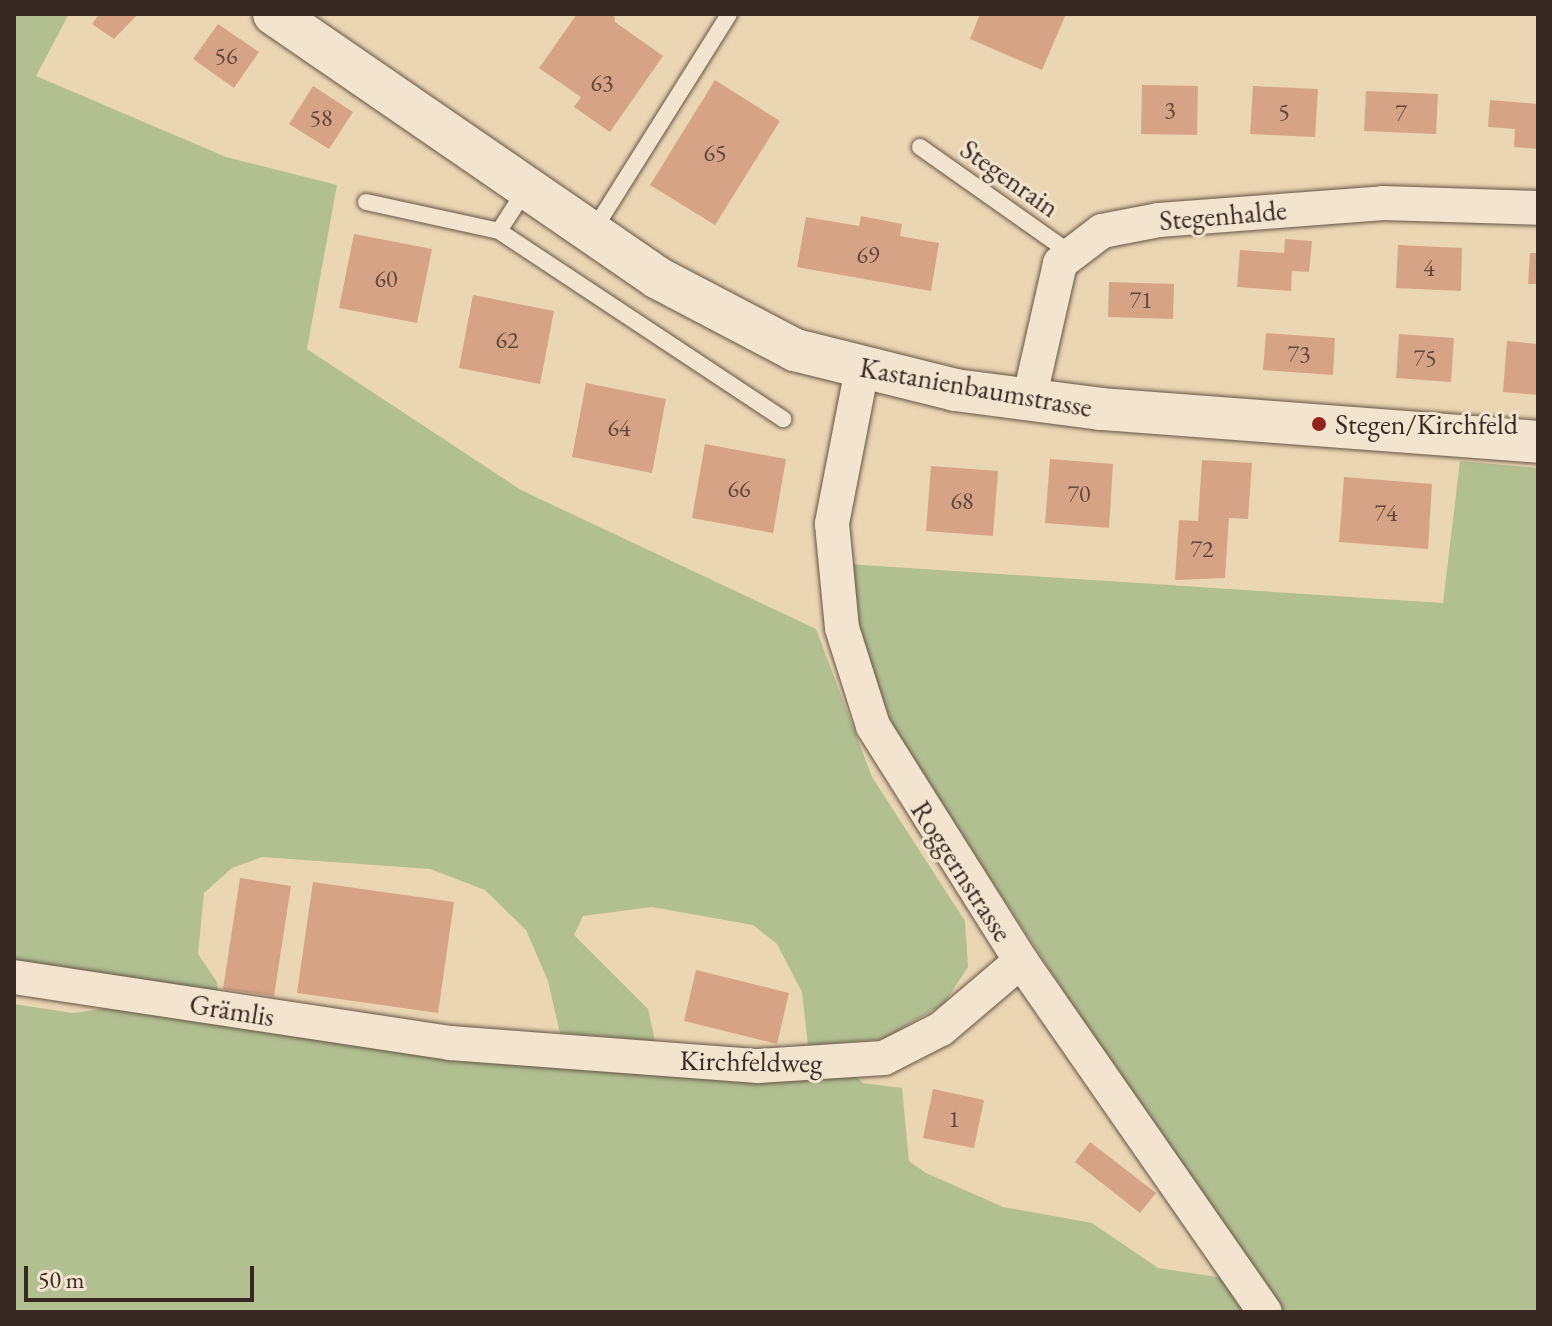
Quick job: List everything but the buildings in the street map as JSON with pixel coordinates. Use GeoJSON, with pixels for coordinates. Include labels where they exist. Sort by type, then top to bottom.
{"type":"FeatureCollection","features":[{"type":"Feature","properties":{"kind":"street","name":"Kastanienbaumstrasse"},"geometry":{"type":"LineString","coordinates":[[274,14],[527,188],[713,310],[795,350],[862,369],[1029,400],[1538,442]]}},
{"type":"Feature","properties":{"kind":"street","name":"Stegenhalde"},"geometry":{"type":"LineString","coordinates":[[1069,252],[1126,225],[1235,212],[1383,203],[1538,208]]}},
{"type":"Feature","properties":{"kind":"street"},"geometry":{"type":"LineString","coordinates":[[1029,400],[1051,293],[1069,252]]}},
{"type":"Feature","properties":{"kind":"street","name":"Roggernstrasse"},"geometry":{"type":"LineString","coordinates":[[862,369],[832,524],[853,671],[908,788],[1021,961],[1265,1312]]}},
{"type":"Feature","properties":{"kind":"street","name":"Kirchfeldweg"},"geometry":{"type":"LineString","coordinates":[[450,1043],[758,1066],[884,1058],[941,1029],[1021,961]]}},
{"type":"Feature","properties":{"kind":"street","name":"Grämlis"},"geometry":{"type":"LineString","coordinates":[[14,977],[450,1043]]}},
{"type":"Feature","properties":{"kind":"lane"},"geometry":{"type":"LineString","coordinates":[[593,232],[729,14]]}},
{"type":"Feature","properties":{"kind":"lane","name":"Stegenrain"},"geometry":{"type":"LineString","coordinates":[[920,147],[1069,252]]}},
{"type":"Feature","properties":{"kind":"lane"},"geometry":{"type":"LineString","coordinates":[[499,231],[527,188]]}},
{"type":"Feature","properties":{"kind":"lane"},"geometry":{"type":"LineString","coordinates":[[366,202],[499,231],[783,419]]}},
{"type":"Feature","properties":{"kind":"green space"},"geometry":{"type":"Polygon","coordinates":[[[14,14],[69,14],[36,76],[226,157],[337,185],[307,349],[521,490],[816,629],[872,777],[965,921],[968,967],[944,1004],[883,1039],[808,1046],[802,992],[777,944],[753,925],[652,907],[583,916],[574,935],[648,1009],[655,1041],[560,1033],[548,981],[526,930],[485,890],[430,869],[262,857],[232,868],[204,893],[198,954],[217,982],[218,1001],[14,971],[14,14]]]}},
{"type":"Feature","properties":{"kind":"green space"},"geometry":{"type":"Polygon","coordinates":[[[1460,461],[1538,468],[1538,1312],[1273,1312],[896,734],[859,636],[848,564],[1443,603],[1460,461]]]}},
{"type":"Feature","properties":{"kind":"green space"},"geometry":{"type":"Polygon","coordinates":[[[14,1004],[73,1013],[109,1008],[480,1062],[786,1073],[812,1082],[828,1079],[831,1069],[852,1073],[863,1083],[902,1088],[909,1161],[926,1173],[1003,1207],[1092,1223],[1158,1268],[1224,1278],[1251,1312],[14,1312],[14,1004]]]}},
{"type":"Feature","properties":{"kind":"place","name":"Stegen/Kirchfeld"},"geometry":{"type":"Point","coordinates":[1319,424]}}]}
